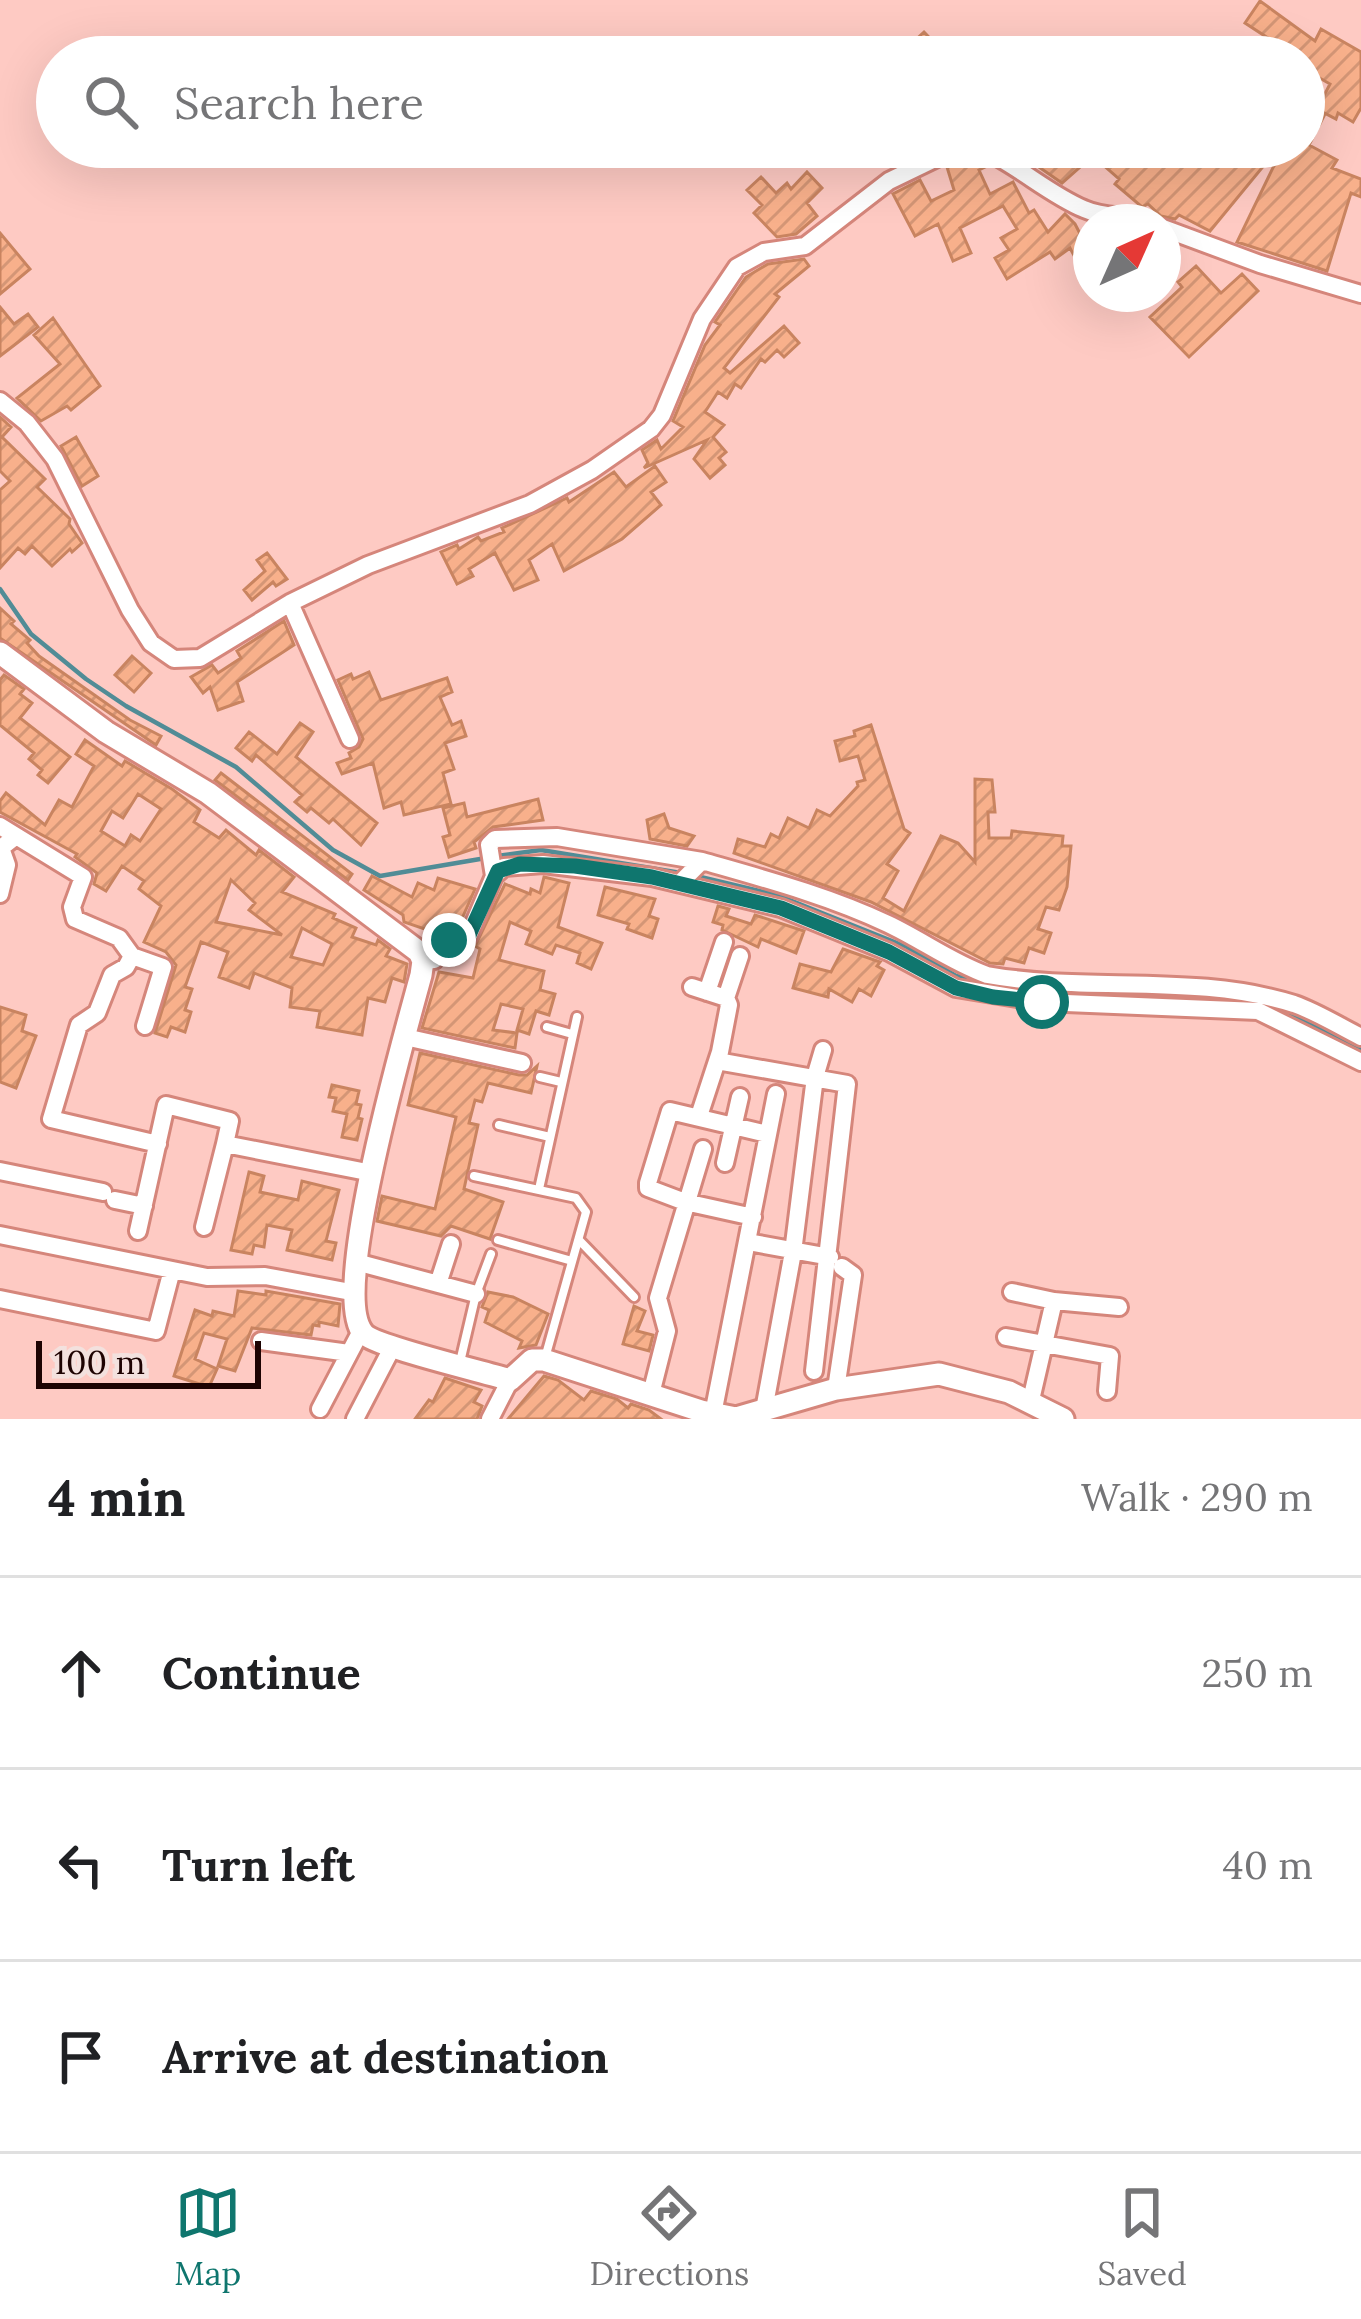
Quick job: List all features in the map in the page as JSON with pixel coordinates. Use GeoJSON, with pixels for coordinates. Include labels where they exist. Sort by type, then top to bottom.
{"type":"FeatureCollection","features":[{"type":"Feature","properties":{"kind":"street"},"geometry":{"type":"LineString","coordinates":[[0,401],[27,423],[55,459],[151,643],[174,659],[200,658],[290,603],[368,565],[530,504],[592,470],[662,415],[702,320],[737,267],[764,252],[805,246],[889,181],[916,168]]}},
{"type":"Feature","properties":{"kind":"street"},"geometry":{"type":"LineString","coordinates":[[1012,168],[1073,204]]}},
{"type":"Feature","properties":{"kind":"street"},"geometry":{"type":"LineString","coordinates":[[1181,234],[1361,294]]}},
{"type":"Feature","properties":{"kind":"street"},"geometry":{"type":"LineString","coordinates":[[290,603],[350,740]]}},
{"type":"Feature","properties":{"kind":"street"},"geometry":{"type":"LineString","coordinates":[[0,653],[106,733],[180,774],[232,810],[412,943],[423,962],[372,1173],[356,1279],[361,1331],[320,1409]]}},
{"type":"Feature","properties":{"kind":"street"},"geometry":{"type":"LineString","coordinates":[[0,894],[7,865],[1,848],[8,831],[83,878],[71,914],[119,938],[131,956],[164,967],[145,1026]]}},
{"type":"Feature","properties":{"kind":"street"},"geometry":{"type":"LineString","coordinates":[[423,962],[434,960],[443,943],[469,935],[495,839],[546,836],[701,863],[795,901],[956,988],[993,997],[1068,1004],[1258,1011],[1361,1062]]}},
{"type":"Feature","properties":{"kind":"street"},"geometry":{"type":"LineString","coordinates":[[491,861],[504,867],[542,864],[682,881],[795,901],[887,923],[957,964],[987,975],[1270,998],[1304,1008],[1361,1037]]}},
{"type":"Feature","properties":{"kind":"street"},"geometry":{"type":"LineString","coordinates":[[682,881],[701,863]]}},
{"type":"Feature","properties":{"kind":"street"},"geometry":{"type":"LineString","coordinates":[[698,1116],[717,1061],[729,1004],[726,998],[700,989],[724,942]]}},
{"type":"Feature","properties":{"kind":"street"},"geometry":{"type":"LineString","coordinates":[[131,956],[106,984],[97,1013],[79,1025],[51,1119],[158,1144]]}},
{"type":"Feature","properties":{"kind":"street"},"geometry":{"type":"LineString","coordinates":[[726,998],[740,956]]}},
{"type":"Feature","properties":{"kind":"street"},"geometry":{"type":"LineString","coordinates":[[405,1037],[522,1063]]}},
{"type":"Feature","properties":{"kind":"street"},"geometry":{"type":"LineString","coordinates":[[764,1410],[823,1050]]}},
{"type":"Feature","properties":{"kind":"street"},"geometry":{"type":"LineString","coordinates":[[717,1061],[847,1084],[836,1262],[814,1371]]}},
{"type":"Feature","properties":{"kind":"street"},"geometry":{"type":"LineString","coordinates":[[713,1414],[776,1094]]}},
{"type":"Feature","properties":{"kind":"street"},"geometry":{"type":"LineString","coordinates":[[725,1163],[740,1097]]}},
{"type":"Feature","properties":{"kind":"street"},"geometry":{"type":"LineString","coordinates":[[138,1231],[166,1105],[232,1112],[204,1227]]}},
{"type":"Feature","properties":{"kind":"street"},"geometry":{"type":"LineString","coordinates":[[753,1216],[685,1202],[648,1188],[647,1183],[666,1115],[675,1110],[767,1134]]}},
{"type":"Feature","properties":{"kind":"street"},"geometry":{"type":"LineString","coordinates":[[225,1144],[372,1173]]}},
{"type":"Feature","properties":{"kind":"street"},"geometry":{"type":"LineString","coordinates":[[651,1394],[667,1331],[658,1298],[703,1149]]}},
{"type":"Feature","properties":{"kind":"street"},"geometry":{"type":"LineString","coordinates":[[0,1171],[144,1206]]}},
{"type":"Feature","properties":{"kind":"street"},"geometry":{"type":"LineString","coordinates":[[1,1242],[206,1277],[439,1284],[476,1294]]}},
{"type":"Feature","properties":{"kind":"street"},"geometry":{"type":"LineString","coordinates":[[748,1243],[836,1262],[853,1274],[836,1389]]}},
{"type":"Feature","properties":{"kind":"street"},"geometry":{"type":"LineString","coordinates":[[439,1284],[451,1244]]}},
{"type":"Feature","properties":{"kind":"street"},"geometry":{"type":"LineString","coordinates":[[0,1299],[156,1331],[172,1270]]}},
{"type":"Feature","properties":{"kind":"street"},"geometry":{"type":"LineString","coordinates":[[1012,1292],[1119,1307]]}},
{"type":"Feature","properties":{"kind":"street"},"geometry":{"type":"LineString","coordinates":[[1031,1400],[1054,1301]]}},
{"type":"Feature","properties":{"kind":"street"},"geometry":{"type":"LineString","coordinates":[[361,1331],[392,1348],[510,1380]]}},
{"type":"Feature","properties":{"kind":"street"},"geometry":{"type":"LineString","coordinates":[[1006,1337],[1110,1355],[1107,1391]]}},
{"type":"Feature","properties":{"kind":"street"},"geometry":{"type":"LineString","coordinates":[[261,1341],[349,1353]]}},
{"type":"Feature","properties":{"kind":"street"},"geometry":{"type":"LineString","coordinates":[[355,1419],[392,1348]]}},
{"type":"Feature","properties":{"kind":"street"},"geometry":{"type":"LineString","coordinates":[[490,1419],[510,1380],[532,1360],[544,1360],[736,1418],[836,1389],[939,1374],[1031,1400],[1063,1419]]}},
{"type":"Feature","properties":{"kind":"lane"},"geometry":{"type":"LineString","coordinates":[[539,1190],[577,1017]]}},
{"type":"Feature","properties":{"kind":"lane"},"geometry":{"type":"LineString","coordinates":[[547,1027],[572,1034]]}},
{"type":"Feature","properties":{"kind":"lane"},"geometry":{"type":"LineString","coordinates":[[540,1077],[562,1082]]}},
{"type":"Feature","properties":{"kind":"lane"},"geometry":{"type":"LineString","coordinates":[[499,1126],[550,1137]]}},
{"type":"Feature","properties":{"kind":"lane"},"geometry":{"type":"LineString","coordinates":[[474,1176],[576,1198],[584,1204],[586,1212],[544,1360]]}},
{"type":"Feature","properties":{"kind":"lane"},"geometry":{"type":"LineString","coordinates":[[578,1239],[634,1297]]}},
{"type":"Feature","properties":{"kind":"lane"},"geometry":{"type":"LineString","coordinates":[[499,1240],[573,1261]]}},
{"type":"Feature","properties":{"kind":"lane"},"geometry":{"type":"LineString","coordinates":[[460,1363],[490,1254]]}},
{"type":"Feature","properties":{"kind":"building"},"geometry":{"type":"Polygon","coordinates":[[[1260,1],[1308,36],[1265,36],[1245,23],[1260,1]]]}},
{"type":"Feature","properties":{"kind":"building"},"geometry":{"type":"Polygon","coordinates":[[[1321,29],[1361,52],[1361,108],[1353,122],[1338,113],[1336,119],[1325,113],[1330,84],[1325,81],[1325,36],[1318,36],[1321,29]]]}},
{"type":"Feature","properties":{"kind":"building"},"geometry":{"type":"Polygon","coordinates":[[[1325,154],[1337,160],[1332,168],[1361,179],[1361,197],[1351,193],[1327,271],[1237,242],[1273,168],[1325,168],[1325,154]]]}},
{"type":"Feature","properties":{"kind":"building"},"geometry":{"type":"Polygon","coordinates":[[[947,168],[983,168],[979,170],[990,194],[1013,182],[1029,213],[1034,210],[1048,232],[1065,214],[1073,222],[1073,254],[1070,248],[1055,259],[1050,252],[1007,279],[995,258],[1009,250],[1001,238],[1017,229],[1003,206],[960,228],[971,253],[953,261],[938,224],[915,236],[893,194],[920,180],[931,201],[954,190],[947,168]]]}},
{"type":"Feature","properties":{"kind":"building"},"geometry":{"type":"Polygon","coordinates":[[[1040,168],[1079,168],[1062,183],[1040,168]]]}},
{"type":"Feature","properties":{"kind":"building"},"geometry":{"type":"Polygon","coordinates":[[[1107,168],[1262,168],[1210,231],[1181,216],[1181,204],[1138,204],[1115,184],[1119,179],[1107,168]]]}},
{"type":"Feature","properties":{"kind":"building"},"geometry":{"type":"Polygon","coordinates":[[[807,172],[822,188],[807,203],[817,216],[796,234],[777,237],[754,213],[762,205],[747,190],[761,177],[776,193],[787,183],[791,189],[807,172]]]}},
{"type":"Feature","properties":{"kind":"building"},"geometry":{"type":"Polygon","coordinates":[[[0,233],[30,269],[0,294],[0,233]]]}},
{"type":"Feature","properties":{"kind":"building"},"geometry":{"type":"Polygon","coordinates":[[[804,259],[809,266],[775,294],[779,297],[724,368],[730,373],[784,326],[799,343],[784,357],[777,350],[765,362],[761,359],[741,388],[735,384],[727,398],[718,392],[705,412],[724,425],[713,437],[726,452],[719,458],[725,465],[710,478],[694,459],[707,440],[644,468],[648,463],[642,450],[657,440],[661,449],[683,427],[673,421],[705,345],[720,325],[715,322],[746,277],[768,264],[804,259]]]}},
{"type":"Feature","properties":{"kind":"building"},"geometry":{"type":"Polygon","coordinates":[[[1196,266],[1221,293],[1242,274],[1258,291],[1189,357],[1150,317],[1155,312],[1181,312],[1181,279],[1196,266]]]}},
{"type":"Feature","properties":{"kind":"building"},"geometry":{"type":"Polygon","coordinates":[[[0,307],[14,324],[28,314],[38,327],[0,356],[0,307]]]}},
{"type":"Feature","properties":{"kind":"building"},"geometry":{"type":"Polygon","coordinates":[[[53,318],[100,386],[71,410],[67,406],[41,421],[17,398],[60,364],[34,335],[53,318]]]}},
{"type":"Feature","properties":{"kind":"building"},"geometry":{"type":"Polygon","coordinates":[[[0,417],[11,427],[2,437],[45,479],[37,487],[70,519],[82,543],[52,566],[32,546],[25,554],[18,548],[0,568],[0,490],[10,481],[0,471],[0,417]]]}},
{"type":"Feature","properties":{"kind":"building"},"geometry":{"type":"Polygon","coordinates":[[[76,437],[98,476],[82,486],[61,446],[76,437]]]}},
{"type":"Feature","properties":{"kind":"building"},"geometry":{"type":"Polygon","coordinates":[[[655,466],[666,482],[651,492],[661,505],[622,539],[564,571],[552,544],[529,560],[538,580],[514,590],[495,553],[469,569],[473,576],[457,584],[441,552],[504,532],[502,528],[567,498],[569,502],[614,472],[626,487],[655,466]]]}},
{"type":"Feature","properties":{"kind":"building"},"geometry":{"type":"Polygon","coordinates":[[[267,553],[287,579],[276,586],[273,582],[252,600],[244,590],[265,571],[257,560],[267,553]]]}},
{"type":"Feature","properties":{"kind":"building"},"geometry":{"type":"Polygon","coordinates":[[[0,608],[39,656],[130,720],[161,736],[156,745],[0,638],[0,608]]]}},
{"type":"Feature","properties":{"kind":"building"},"geometry":{"type":"Polygon","coordinates":[[[284,621],[294,645],[237,682],[243,701],[218,710],[210,687],[203,693],[191,677],[212,665],[218,673],[241,658],[237,651],[284,621]]]}},
{"type":"Feature","properties":{"kind":"building"},"geometry":{"type":"Polygon","coordinates":[[[132,656],[151,673],[134,692],[115,675],[132,656]]]}},
{"type":"Feature","properties":{"kind":"building"},"geometry":{"type":"Polygon","coordinates":[[[369,672],[381,700],[447,678],[452,692],[440,697],[452,725],[461,721],[466,736],[445,743],[454,769],[443,773],[451,804],[404,815],[401,802],[384,808],[373,763],[342,774],[337,763],[351,758],[349,753],[363,739],[338,680],[369,672]]]}},
{"type":"Feature","properties":{"kind":"building"},"geometry":{"type":"Polygon","coordinates":[[[4,675],[24,689],[20,694],[32,703],[20,718],[70,757],[48,783],[29,759],[34,753],[0,725],[4,675]]]}},
{"type":"Feature","properties":{"kind":"building"},"geometry":{"type":"Polygon","coordinates":[[[300,723],[313,732],[296,757],[377,823],[361,845],[333,819],[329,823],[311,808],[307,812],[295,802],[302,795],[256,755],[252,761],[236,748],[249,732],[277,754],[300,723]]]}},
{"type":"Feature","properties":{"kind":"building"},"geometry":{"type":"Polygon","coordinates":[[[871,725],[904,829],[910,833],[887,864],[898,871],[883,898],[904,911],[941,836],[958,843],[975,862],[975,779],[992,780],[995,812],[988,812],[989,838],[1011,838],[1012,831],[1063,836],[1062,846],[1071,846],[1067,887],[1059,910],[1046,907],[1038,929],[1051,933],[1044,953],[1029,948],[1024,963],[1005,958],[1003,964],[990,963],[871,902],[734,853],[738,839],[765,847],[771,834],[779,838],[788,818],[809,828],[817,810],[830,816],[857,782],[865,780],[858,756],[840,761],[835,741],[871,725]]]}},
{"type":"Feature","properties":{"kind":"building"},"geometry":{"type":"Polygon","coordinates":[[[85,740],[122,766],[125,761],[172,789],[200,810],[194,822],[219,838],[226,830],[294,877],[282,892],[335,914],[333,918],[356,928],[352,937],[376,945],[378,940],[390,949],[386,956],[407,964],[404,982],[392,978],[385,1002],[368,998],[362,1035],[317,1027],[320,1011],[290,1007],[292,988],[254,973],[249,988],[219,977],[228,952],[201,942],[185,987],[192,989],[185,1032],[171,1027],[167,1037],[155,1033],[176,965],[166,952],[144,942],[161,906],[139,889],[144,881],[122,866],[106,891],[94,884],[97,873],[77,854],[0,812],[6,793],[45,825],[59,800],[72,807],[94,766],[76,754],[85,740]],[[138,794],[123,818],[112,811],[101,831],[125,846],[131,835],[140,841],[161,809],[138,794]],[[231,880],[216,922],[282,935],[249,910],[255,903],[231,880]],[[302,928],[291,957],[323,965],[332,944],[302,928]]]}},
{"type":"Feature","properties":{"kind":"building"},"geometry":{"type":"Polygon","coordinates":[[[221,773],[352,874],[348,880],[215,780],[221,773]]]}},
{"type":"Feature","properties":{"kind":"building"},"geometry":{"type":"Polygon","coordinates":[[[538,799],[543,820],[493,827],[474,842],[476,848],[449,857],[443,837],[450,835],[443,808],[464,803],[467,817],[538,799]]]}},
{"type":"Feature","properties":{"kind":"building"},"geometry":{"type":"Polygon","coordinates":[[[664,814],[669,828],[694,836],[687,846],[650,839],[647,820],[664,814]]]}},
{"type":"Feature","properties":{"kind":"building"},"geometry":{"type":"Polygon","coordinates":[[[372,876],[412,897],[418,883],[434,890],[438,878],[475,889],[460,923],[448,920],[445,929],[436,933],[404,922],[403,915],[364,890],[372,876]]]}},
{"type":"Feature","properties":{"kind":"building"},"geometry":{"type":"Polygon","coordinates":[[[544,877],[569,883],[558,927],[602,943],[591,969],[577,963],[580,953],[556,945],[552,954],[526,944],[531,931],[510,922],[499,960],[544,971],[540,990],[555,994],[549,1015],[536,1011],[529,1034],[517,1030],[523,1009],[501,1004],[493,1030],[517,1033],[515,1048],[422,1028],[439,972],[473,978],[480,949],[475,946],[505,884],[540,893],[544,877]]]}},
{"type":"Feature","properties":{"kind":"building"},"geometry":{"type":"Polygon","coordinates":[[[605,887],[655,899],[649,916],[658,919],[652,938],[627,929],[629,924],[598,915],[605,887]]]}},
{"type":"Feature","properties":{"kind":"building"},"geometry":{"type":"Polygon","coordinates":[[[718,906],[729,909],[726,916],[751,924],[755,915],[804,931],[796,953],[761,939],[758,947],[722,930],[723,925],[713,922],[718,906]]]}},
{"type":"Feature","properties":{"kind":"building"},"geometry":{"type":"Polygon","coordinates":[[[843,949],[880,962],[877,966],[884,970],[871,996],[859,989],[852,1002],[829,989],[828,997],[793,988],[800,964],[831,972],[843,949]]]}},
{"type":"Feature","properties":{"kind":"building"},"geometry":{"type":"Polygon","coordinates":[[[0,1007],[26,1015],[22,1031],[36,1036],[16,1088],[0,1082],[0,1007]]]}},
{"type":"Feature","properties":{"kind":"building"},"geometry":{"type":"Polygon","coordinates":[[[420,1053],[519,1075],[537,1066],[531,1093],[488,1083],[482,1102],[475,1100],[469,1123],[478,1125],[464,1189],[503,1202],[490,1239],[451,1226],[441,1236],[377,1221],[382,1196],[435,1209],[456,1117],[408,1105],[420,1053]]]}},
{"type":"Feature","properties":{"kind":"building"},"geometry":{"type":"Polygon","coordinates":[[[332,1085],[359,1091],[356,1104],[361,1105],[358,1118],[362,1119],[357,1140],[342,1137],[347,1114],[333,1111],[332,1085]]]}},
{"type":"Feature","properties":{"kind":"building"},"geometry":{"type":"Polygon","coordinates":[[[249,1172],[264,1176],[260,1192],[298,1200],[302,1181],[339,1190],[326,1241],[336,1243],[332,1260],[287,1250],[292,1230],[267,1225],[264,1247],[254,1245],[252,1254],[231,1250],[249,1172]]]}},
{"type":"Feature","properties":{"kind":"building"},"geometry":{"type":"Polygon","coordinates":[[[238,1291],[340,1304],[338,1326],[319,1322],[311,1335],[252,1328],[235,1371],[218,1366],[227,1339],[204,1333],[195,1359],[217,1369],[209,1387],[174,1376],[195,1310],[234,1316],[238,1291]]]}},
{"type":"Feature","properties":{"kind":"building"},"geometry":{"type":"Polygon","coordinates":[[[488,1292],[513,1297],[548,1314],[536,1345],[519,1348],[522,1341],[485,1322],[489,1310],[482,1307],[488,1292]]]}},
{"type":"Feature","properties":{"kind":"building"},"geometry":{"type":"Polygon","coordinates":[[[634,1306],[645,1311],[637,1331],[653,1335],[649,1351],[623,1344],[634,1306]]]}},
{"type":"Feature","properties":{"kind":"building"},"geometry":{"type":"Polygon","coordinates":[[[544,1376],[558,1380],[584,1400],[591,1391],[628,1408],[631,1404],[649,1410],[661,1419],[508,1419],[544,1376]]]}},
{"type":"Feature","properties":{"kind":"building"},"geometry":{"type":"Polygon","coordinates":[[[445,1378],[481,1390],[474,1402],[482,1406],[477,1419],[415,1419],[429,1400],[433,1402],[445,1378]]]}},
{"type":"Feature","properties":{"kind":"waterway"},"geometry":{"type":"LineString","coordinates":[[0,589],[31,634],[86,679],[236,767],[333,850],[380,876],[486,858]]}},
{"type":"Feature","properties":{"kind":"waterway"},"geometry":{"type":"LineString","coordinates":[[497,856],[541,850],[681,873]]}},
{"type":"Feature","properties":{"kind":"waterway"},"geometry":{"type":"LineString","coordinates":[[692,875],[777,895],[907,947],[956,976],[978,980]]}},
{"type":"Feature","properties":{"kind":"waterway"},"geometry":{"type":"LineString","coordinates":[[1085,991],[1175,999]]}},
{"type":"Feature","properties":{"kind":"waterway"},"geometry":{"type":"LineString","coordinates":[[1276,1008],[1361,1049]]}},
{"type":"Feature","properties":{"kind":"route"},"geometry":{"type":"LineString","coordinates":[[449,940],[464,940],[469,935],[494,876],[504,867],[575,866],[652,877],[781,908],[889,952],[956,988],[1042,1002]]}}]}
